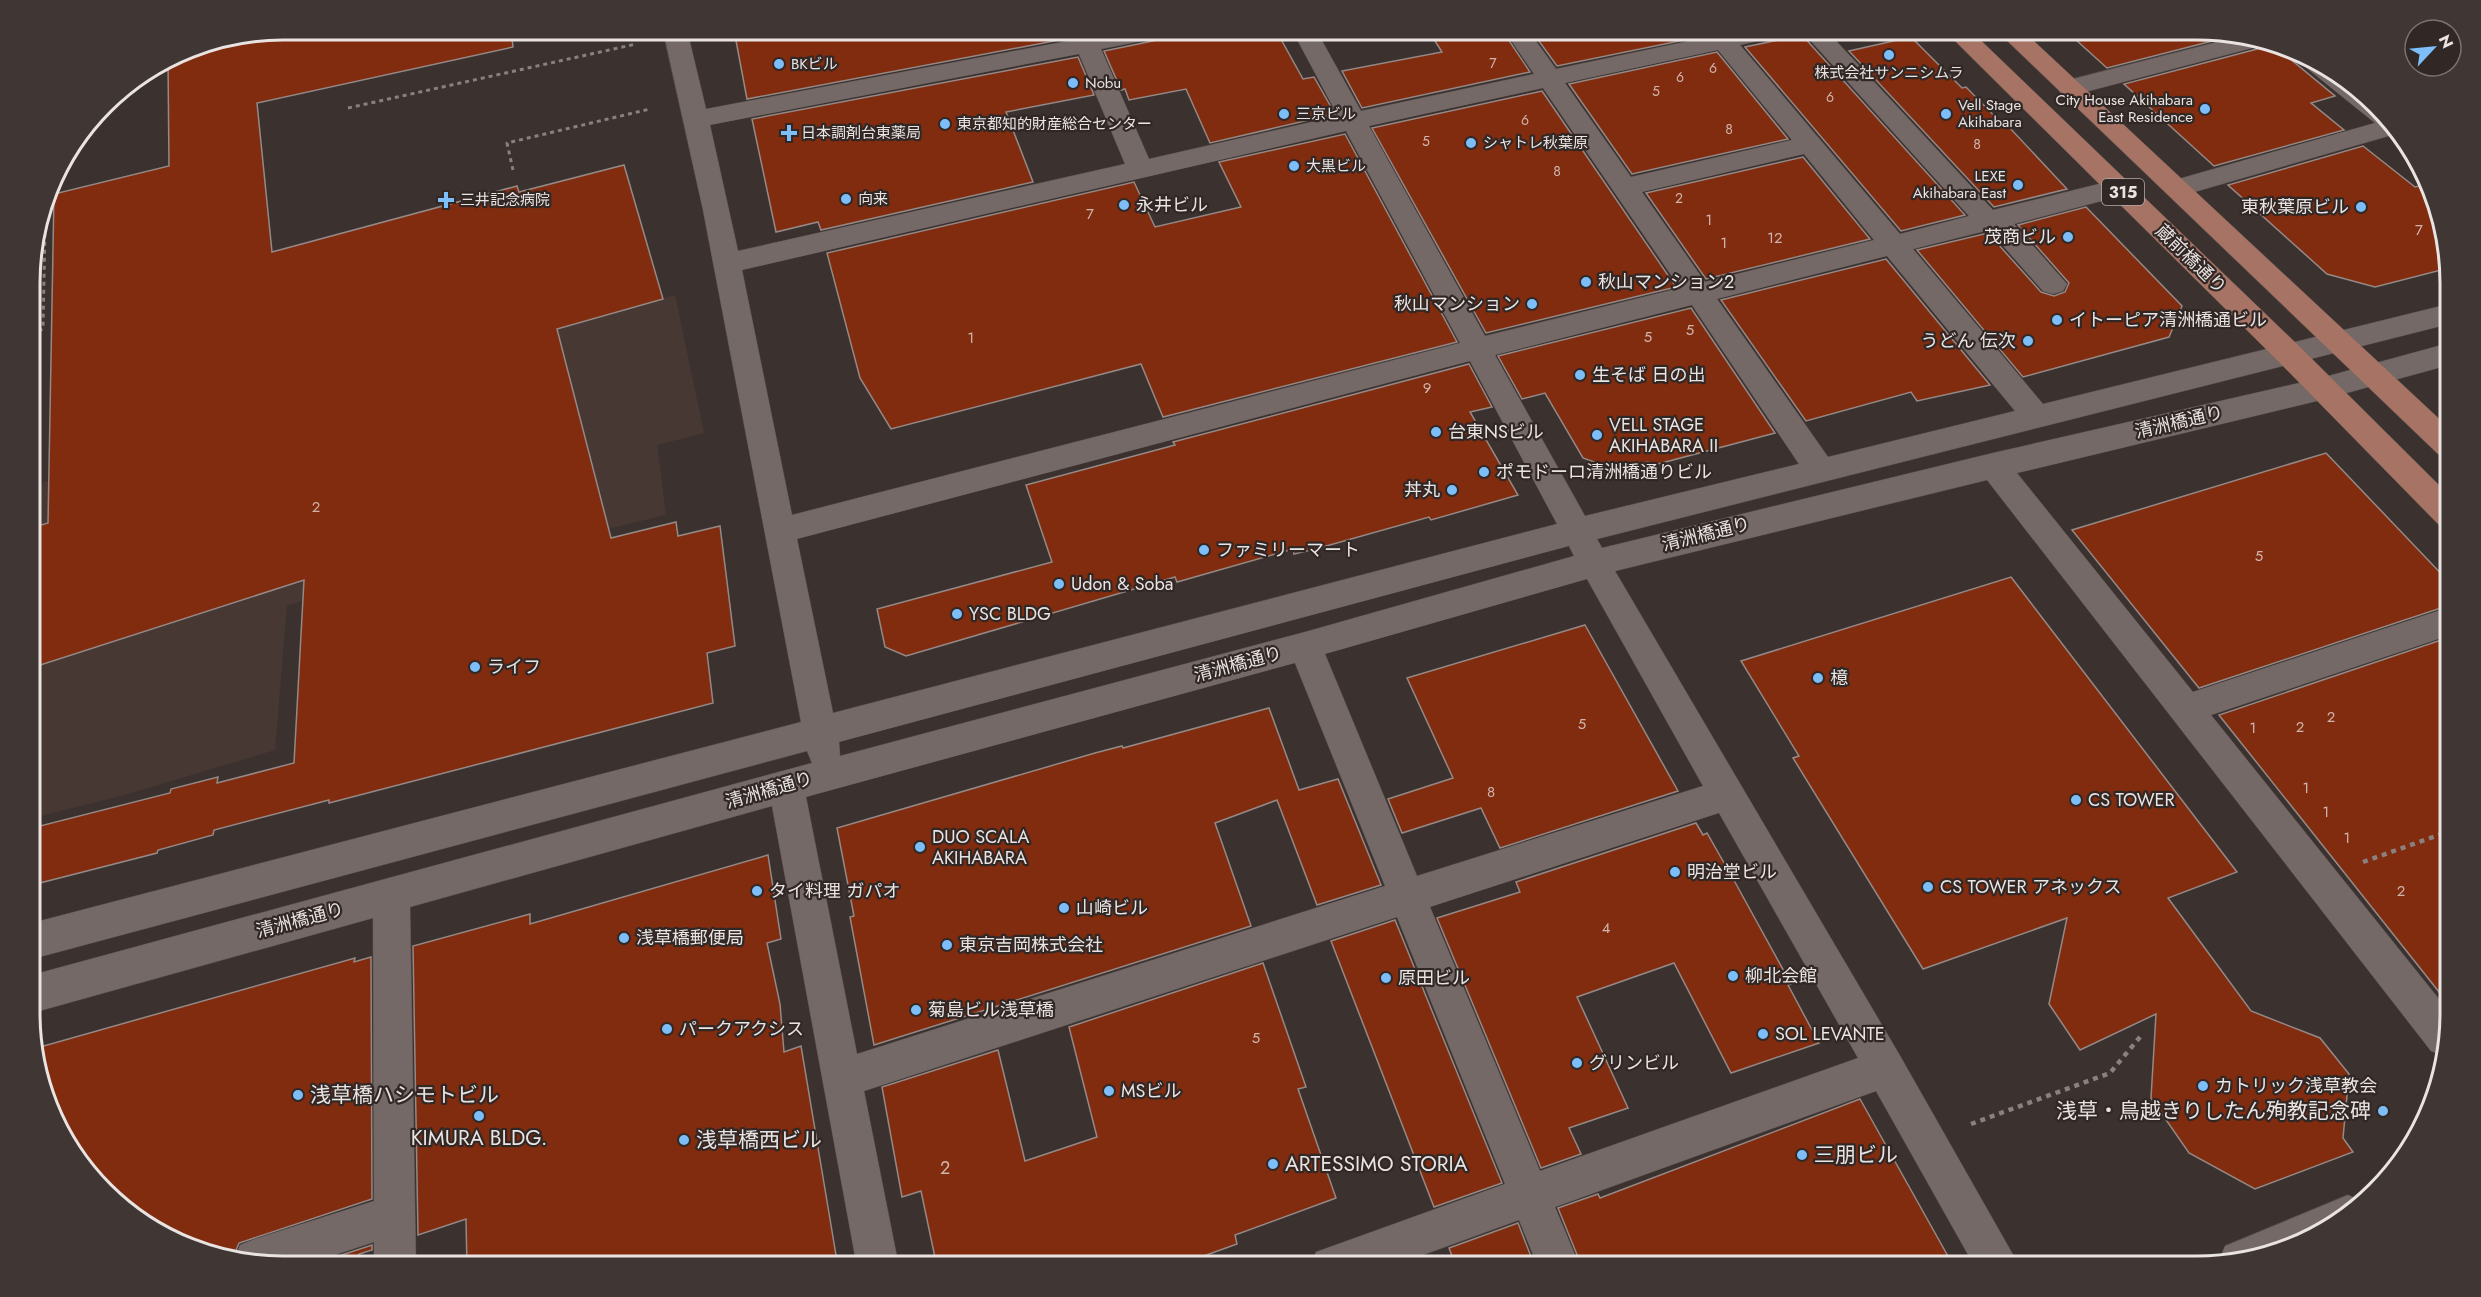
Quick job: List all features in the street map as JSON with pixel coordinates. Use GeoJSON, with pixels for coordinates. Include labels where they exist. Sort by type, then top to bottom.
{"type":"FeatureCollection","features":[{"type":"Feature","properties":{"kind":"main road","name":"蔵前橋通り"},"geometry":{"type":"LineString","coordinates":[[1966,40],[2290,355],[2321,389],[2440,506]]}},
{"type":"Feature","properties":{"kind":"main road","name":"315"},"geometry":{"type":"LineString","coordinates":[[2019,40],[2376,374],[2440,437]]}},
{"type":"Feature","properties":{"kind":"street"},"geometry":{"type":"LineString","coordinates":[[678,40],[698,119],[728,263],[828,774]]}},
{"type":"Feature","properties":{"kind":"street"},"geometry":{"type":"LineString","coordinates":[[698,119],[1070,40]]}},
{"type":"Feature","properties":{"kind":"street"},"geometry":{"type":"LineString","coordinates":[[1085,40],[1140,170]]}},
{"type":"Feature","properties":{"kind":"street"},"geometry":{"type":"LineString","coordinates":[[1309,40],[1594,563],[1993,1256]]}},
{"type":"Feature","properties":{"kind":"street"},"geometry":{"type":"LineString","coordinates":[[1523,40],[1821,471]]}},
{"type":"Feature","properties":{"kind":"street"},"geometry":{"type":"LineString","coordinates":[[728,263],[1551,78],[1700,40]]}},
{"type":"Feature","properties":{"kind":"street"},"geometry":{"type":"LineString","coordinates":[[1724,40],[2037,417]]}},
{"type":"Feature","properties":{"kind":"street"},"geometry":{"type":"LineString","coordinates":[[1822,40],[2053,284]]}},
{"type":"Feature","properties":{"kind":"street"},"geometry":{"type":"LineString","coordinates":[[2070,88],[2239,44]]}},
{"type":"Feature","properties":{"kind":"street"},"geometry":{"type":"LineString","coordinates":[[2177,188],[2384,129]]}},
{"type":"Feature","properties":{"kind":"street"},"geometry":{"type":"LineString","coordinates":[[1625,187],[1810,144]]}},
{"type":"Feature","properties":{"kind":"street"},"geometry":{"type":"LineString","coordinates":[[780,531],[1477,349],[2118,188]]}},
{"type":"Feature","properties":{"kind":"street","name":"清洲橋通り"},"geometry":{"type":"LineString","coordinates":[[40,939],[819,730],[1577,531],[2440,316]]}},
{"type":"Feature","properties":{"kind":"street","name":"清洲橋通り"},"geometry":{"type":"LineString","coordinates":[[40,992],[828,774],[1305,646],[1594,563],[1994,465],[2321,389],[2440,356]]}},
{"type":"Feature","properties":{"kind":"street"},"geometry":{"type":"LineString","coordinates":[[1994,465],[2440,1030]]}},
{"type":"Feature","properties":{"kind":"street"},"geometry":{"type":"LineString","coordinates":[[2186,709],[2440,624]]}},
{"type":"Feature","properties":{"kind":"street"},"geometry":{"type":"LineString","coordinates":[[1305,646],[1555,1256]]}},
{"type":"Feature","properties":{"kind":"street"},"geometry":{"type":"LineString","coordinates":[[786,786],[876,1256]]}},
{"type":"Feature","properties":{"kind":"street"},"geometry":{"type":"LineString","coordinates":[[842,1078],[1728,794]]}},
{"type":"Feature","properties":{"kind":"street"},"geometry":{"type":"LineString","coordinates":[[392,895],[395,1256]]}},
{"type":"Feature","properties":{"kind":"street"},"geometry":{"type":"LineString","coordinates":[[1361,1256],[1885,1068]]}},
{"type":"Feature","properties":{"kind":"street"},"geometry":{"type":"LineString","coordinates":[[268,1256],[394,1215]]}},
{"type":"Feature","properties":{"kind":"path"},"geometry":{"type":"LineString","coordinates":[[348,108],[636,44]]}},
{"type":"Feature","properties":{"kind":"path"},"geometry":{"type":"LineString","coordinates":[[513,170],[507,143],[650,109]]}},
{"type":"Feature","properties":{"kind":"path"},"geometry":{"type":"LineString","coordinates":[[40,330],[43,329],[45,237]]}},
{"type":"Feature","properties":{"kind":"path"},"geometry":{"type":"LineString","coordinates":[[2320,878],[2440,835]]}},
{"type":"Feature","properties":{"kind":"path"},"geometry":{"type":"LineString","coordinates":[[1971,1125],[2110,1073],[2140,1037]]}},
{"type":"Feature","properties":{"kind":"shaded area"},"geometry":{"type":"Polygon","coordinates":[[[675,295],[704,433],[657,445],[666,515],[287,605],[275,750],[121,796],[40,816],[40,483],[675,295]]]}},
{"type":"Feature","properties":{"kind":"building"},"geometry":{"type":"Polygon","coordinates":[[[284,40],[512,40],[513,47],[257,103],[272,252],[517,186],[519,192],[624,165],[663,299],[557,329],[611,538],[676,522],[678,536],[720,526],[735,646],[707,653],[713,703],[329,803],[329,800],[214,830],[213,835],[158,850],[157,853],[40,883],[40,826],[170,793],[171,789],[218,777],[217,783],[294,763],[304,580],[40,665],[40,525],[48,523],[54,204],[58,193],[169,166],[168,70],[206,53],[236,45],[284,40]]]}},
{"type":"Feature","properties":{"kind":"building"},"geometry":{"type":"Polygon","coordinates":[[[736,40],[1059,40],[747,99],[736,40]]]}},
{"type":"Feature","properties":{"kind":"building"},"geometry":{"type":"Polygon","coordinates":[[[1157,40],[1281,40],[1303,79],[1314,77],[1335,114],[1210,143],[1186,89],[1129,100],[1125,89],[1121,90],[1104,51],[1157,40]]]}},
{"type":"Feature","properties":{"kind":"building"},"geometry":{"type":"Polygon","coordinates":[[[1434,40],[1509,40],[1530,72],[1362,108],[1342,71],[1442,52],[1434,40]]]}},
{"type":"Feature","properties":{"kind":"building"},"geometry":{"type":"Polygon","coordinates":[[[1538,40],[1684,40],[1557,66],[1538,40]]]}},
{"type":"Feature","properties":{"kind":"building"},"geometry":{"type":"Polygon","coordinates":[[[1778,40],[1807,40],[1965,215],[1901,231],[1745,47],[1778,40]]]}},
{"type":"Feature","properties":{"kind":"building"},"geometry":{"type":"Polygon","coordinates":[[[1898,40],[1914,40],[1962,88],[1966,87],[2005,127],[2008,126],[2067,189],[1994,207],[1849,51],[1898,40]]]}},
{"type":"Feature","properties":{"kind":"building"},"geometry":{"type":"Polygon","coordinates":[[[2076,40],[2213,41],[2107,68],[2076,40]]]}},
{"type":"Feature","properties":{"kind":"building","name":"City House Akihabara East Residence"},"geometry":{"type":"Polygon","coordinates":[[[2257,49],[2290,59],[2335,96],[2311,103],[2344,130],[2214,166],[2124,84],[2257,49]]]}},
{"type":"Feature","properties":{"kind":"building"},"geometry":{"type":"Polygon","coordinates":[[[1717,52],[1788,139],[1632,174],[1569,84],[1717,52]]]}},
{"type":"Feature","properties":{"kind":"building"},"geometry":{"type":"Polygon","coordinates":[[[1078,57],[1094,95],[1006,112],[1033,182],[821,230],[818,222],[776,232],[752,119],[1078,57]]]}},
{"type":"Feature","properties":{"kind":"building"},"geometry":{"type":"Polygon","coordinates":[[[1542,91],[1676,287],[1486,333],[1372,128],[1542,91]]]}},
{"type":"Feature","properties":{"kind":"building"},"geometry":{"type":"Polygon","coordinates":[[[1345,134],[1457,342],[1163,417],[1141,364],[891,429],[860,378],[827,253],[1134,182],[1155,227],[1241,207],[1219,162],[1345,134]]]}},
{"type":"Feature","properties":{"kind":"building"},"geometry":{"type":"Polygon","coordinates":[[[2363,146],[2415,187],[2420,186],[2436,236],[2440,270],[2375,287],[2327,274],[2228,185],[2363,146]]]}},
{"type":"Feature","properties":{"kind":"building"},"geometry":{"type":"Polygon","coordinates":[[[1803,157],[1870,239],[1706,279],[1646,193],[1803,157]]]}},
{"type":"Feature","properties":{"kind":"building","name":"イトーピア清洲橋通ビル"},"geometry":{"type":"Polygon","coordinates":[[[2086,207],[2182,306],[2169,337],[2023,377],[1917,250],[1988,233],[2041,292],[2054,296],[2065,292],[2069,283],[2018,225],[2086,207]]]}},
{"type":"Feature","properties":{"kind":"building"},"geometry":{"type":"Polygon","coordinates":[[[1886,259],[1990,385],[1917,401],[1911,392],[1806,421],[1721,300],[1886,259]]]}},
{"type":"Feature","properties":{"kind":"building"},"geometry":{"type":"Polygon","coordinates":[[[1691,308],[1775,433],[1650,466],[1648,462],[1619,471],[1583,458],[1545,393],[1522,399],[1498,356],[1691,308]]]}},
{"type":"Feature","properties":{"kind":"building"},"geometry":{"type":"Polygon","coordinates":[[[1469,364],[1492,407],[1470,412],[1518,495],[1431,520],[1429,517],[1294,554],[1293,549],[1177,582],[1175,577],[906,656],[885,647],[877,609],[1052,562],[1026,485],[1175,445],[1173,442],[1469,364]]]}},
{"type":"Feature","properties":{"kind":"building"},"geometry":{"type":"Polygon","coordinates":[[[2326,453],[2440,573],[2440,608],[2199,688],[2072,530],[2326,453]]]}},
{"type":"Feature","properties":{"kind":"building"},"geometry":{"type":"Polygon","coordinates":[[[2011,577],[2237,872],[2168,898],[2251,1011],[2320,1038],[2349,1074],[2343,1138],[2353,1152],[2255,1189],[2189,1153],[2151,1098],[2156,1014],[2080,1050],[2049,1004],[2067,918],[1923,969],[1793,758],[1799,756],[1741,661],[2011,577]]]}},
{"type":"Feature","properties":{"kind":"building"},"geometry":{"type":"Polygon","coordinates":[[[1585,625],[1678,791],[1500,848],[1481,808],[1402,833],[1388,799],[1453,778],[1407,678],[1585,625]]]}},
{"type":"Feature","properties":{"kind":"building"},"geometry":{"type":"Polygon","coordinates":[[[2440,640],[2440,993],[2219,715],[2440,640]]]}},
{"type":"Feature","properties":{"kind":"building"},"geometry":{"type":"Polygon","coordinates":[[[1269,708],[1299,790],[1338,779],[1381,885],[1317,905],[1277,800],[1215,823],[1251,926],[874,1045],[850,917],[854,916],[837,828],[1095,753],[1122,746],[1123,748],[1269,708]]]}},
{"type":"Feature","properties":{"kind":"building"},"geometry":{"type":"Polygon","coordinates":[[[1696,823],[1703,835],[1707,833],[1736,884],[1791,984],[1788,985],[1819,1043],[1731,1073],[1674,963],[1577,997],[1628,1108],[1569,1128],[1581,1154],[1541,1168],[1437,918],[1520,892],[1516,882],[1696,823]]]}},
{"type":"Feature","properties":{"kind":"building"},"geometry":{"type":"Polygon","coordinates":[[[768,855],[781,939],[767,943],[780,1004],[784,1052],[801,1046],[836,1256],[467,1256],[466,1219],[418,1235],[413,946],[530,914],[530,924],[768,855]]]}},
{"type":"Feature","properties":{"kind":"building"},"geometry":{"type":"Polygon","coordinates":[[[1395,920],[1502,1183],[1434,1207],[1331,941],[1395,920]]]}},
{"type":"Feature","properties":{"kind":"building"},"geometry":{"type":"Polygon","coordinates":[[[371,957],[372,1199],[239,1243],[235,1252],[191,1238],[149,1216],[123,1196],[101,1174],[81,1148],[53,1091],[43,1046],[355,958],[354,962],[371,957]]]}},
{"type":"Feature","properties":{"kind":"building"},"geometry":{"type":"Polygon","coordinates":[[[1263,963],[1306,1087],[1298,1089],[1336,1198],[1235,1235],[1237,1244],[1204,1256],[935,1256],[921,1191],[902,1197],[882,1087],[998,1050],[1025,1161],[1097,1137],[1069,1027],[1263,963]]]}},
{"type":"Feature","properties":{"kind":"building","name":"三朋ビル"},"geometry":{"type":"Polygon","coordinates":[[[1860,1099],[1948,1256],[1578,1256],[1558,1208],[1598,1194],[1600,1198],[1860,1099]]]}},
{"type":"Feature","properties":{"kind":"building"},"geometry":{"type":"Polygon","coordinates":[[[1518,1223],[1531,1256],[1452,1256],[1449,1248],[1518,1223]]]}},
{"type":"Feature","properties":{"kind":"building"},"geometry":{"type":"Polygon","coordinates":[[[372,1245],[372,1250],[359,1254],[359,1256],[338,1256],[372,1245]]]}},
{"type":"Feature","properties":{"kind":"place","name":"株式会社サンニシムラ"},"geometry":{"type":"Point","coordinates":[1889,55]}},
{"type":"Feature","properties":{"kind":"place","name":"BKビル"},"geometry":{"type":"Point","coordinates":[779,64]}},
{"type":"Feature","properties":{"kind":"place","name":"Nobu"},"geometry":{"type":"Point","coordinates":[1073,83]}},
{"type":"Feature","properties":{"kind":"place","name":"City House Akihabara East Residence"},"geometry":{"type":"Point","coordinates":[2205,109]}},
{"type":"Feature","properties":{"kind":"place","name":"三京ビル"},"geometry":{"type":"Point","coordinates":[1284,114]}},
{"type":"Feature","properties":{"kind":"place","name":"Vell Stage Akihabara"},"geometry":{"type":"Point","coordinates":[1946,114]}},
{"type":"Feature","properties":{"kind":"place","name":"東京都知的財産総合センター"},"geometry":{"type":"Point","coordinates":[945,124]}},
{"type":"Feature","properties":{"kind":"place","name":"日本調剤台東薬局"},"geometry":{"type":"Point","coordinates":[789,133]}},
{"type":"Feature","properties":{"kind":"place","name":"シャトレ秋葉原"},"geometry":{"type":"Point","coordinates":[1471,143]}},
{"type":"Feature","properties":{"kind":"place","name":"大黒ビル"},"geometry":{"type":"Point","coordinates":[1294,166]}},
{"type":"Feature","properties":{"kind":"place","name":"LEXE Akihabara East"},"geometry":{"type":"Point","coordinates":[2018,185]}},
{"type":"Feature","properties":{"kind":"place","name":"向来"},"geometry":{"type":"Point","coordinates":[846,199]}},
{"type":"Feature","properties":{"kind":"place","name":"三井記念病院"},"geometry":{"type":"Point","coordinates":[446,200]}},
{"type":"Feature","properties":{"kind":"place","name":"永井ビル"},"geometry":{"type":"Point","coordinates":[1124,205]}},
{"type":"Feature","properties":{"kind":"place","name":"東秋葉原ビル"},"geometry":{"type":"Point","coordinates":[2361,207]}},
{"type":"Feature","properties":{"kind":"place","name":"茂商ビル"},"geometry":{"type":"Point","coordinates":[2068,237]}},
{"type":"Feature","properties":{"kind":"place","name":"秋山マンション2"},"geometry":{"type":"Point","coordinates":[1586,282]}},
{"type":"Feature","properties":{"kind":"place","name":"秋山マンション"},"geometry":{"type":"Point","coordinates":[1532,304]}},
{"type":"Feature","properties":{"kind":"place","name":"イトーピア清洲橋通ビル"},"geometry":{"type":"Point","coordinates":[2057,320]}},
{"type":"Feature","properties":{"kind":"place","name":"うどん 伝次"},"geometry":{"type":"Point","coordinates":[2028,341]}},
{"type":"Feature","properties":{"kind":"place","name":"生そば 日の出"},"geometry":{"type":"Point","coordinates":[1580,375]}},
{"type":"Feature","properties":{"kind":"place","name":"台東NSビル"},"geometry":{"type":"Point","coordinates":[1436,432]}},
{"type":"Feature","properties":{"kind":"place","name":"VELL STAGE AKIHABARA II"},"geometry":{"type":"Point","coordinates":[1597,435]}},
{"type":"Feature","properties":{"kind":"place","name":"ポモドーロ清洲橋通りビル"},"geometry":{"type":"Point","coordinates":[1484,472]}},
{"type":"Feature","properties":{"kind":"place","name":"丼丸"},"geometry":{"type":"Point","coordinates":[1452,490]}},
{"type":"Feature","properties":{"kind":"place","name":"ファミリーマート"},"geometry":{"type":"Point","coordinates":[1204,550]}},
{"type":"Feature","properties":{"kind":"place","name":"Udon & Soba"},"geometry":{"type":"Point","coordinates":[1059,584]}},
{"type":"Feature","properties":{"kind":"place","name":"YSC BLDG"},"geometry":{"type":"Point","coordinates":[957,614]}},
{"type":"Feature","properties":{"kind":"place","name":"ライフ"},"geometry":{"type":"Point","coordinates":[475,667]}},
{"type":"Feature","properties":{"kind":"place","name":"檍"},"geometry":{"type":"Point","coordinates":[1818,678]}},
{"type":"Feature","properties":{"kind":"place","name":"CS TOWER"},"geometry":{"type":"Point","coordinates":[2076,800]}},
{"type":"Feature","properties":{"kind":"place","name":"DUO SCALA AKIHABARA"},"geometry":{"type":"Point","coordinates":[920,847]}},
{"type":"Feature","properties":{"kind":"place","name":"明治堂ビル"},"geometry":{"type":"Point","coordinates":[1675,872]}},
{"type":"Feature","properties":{"kind":"place","name":"CS TOWER アネックス"},"geometry":{"type":"Point","coordinates":[1928,887]}},
{"type":"Feature","properties":{"kind":"place","name":"タイ料理 ガパオ"},"geometry":{"type":"Point","coordinates":[757,891]}},
{"type":"Feature","properties":{"kind":"place","name":"山崎ビル"},"geometry":{"type":"Point","coordinates":[1064,908]}},
{"type":"Feature","properties":{"kind":"place","name":"浅草橋郵便局"},"geometry":{"type":"Point","coordinates":[624,938]}},
{"type":"Feature","properties":{"kind":"place","name":"東京吉岡株式会社"},"geometry":{"type":"Point","coordinates":[947,945]}},
{"type":"Feature","properties":{"kind":"place","name":"柳北会館"},"geometry":{"type":"Point","coordinates":[1733,976]}},
{"type":"Feature","properties":{"kind":"place","name":"原田ビル"},"geometry":{"type":"Point","coordinates":[1386,978]}},
{"type":"Feature","properties":{"kind":"place","name":"菊島ビル浅草橋"},"geometry":{"type":"Point","coordinates":[916,1010]}},
{"type":"Feature","properties":{"kind":"place","name":"パークアクシス"},"geometry":{"type":"Point","coordinates":[667,1029]}},
{"type":"Feature","properties":{"kind":"place","name":"SOL LEVANTE"},"geometry":{"type":"Point","coordinates":[1763,1034]}},
{"type":"Feature","properties":{"kind":"place","name":"グリンビル"},"geometry":{"type":"Point","coordinates":[1577,1063]}},
{"type":"Feature","properties":{"kind":"place","name":"カトリック浅草教会"},"geometry":{"type":"Point","coordinates":[2203,1086]}},
{"type":"Feature","properties":{"kind":"place","name":"MSビル"},"geometry":{"type":"Point","coordinates":[1109,1091]}},
{"type":"Feature","properties":{"kind":"place","name":"浅草橋ハシモトビル"},"geometry":{"type":"Point","coordinates":[298,1095]}},
{"type":"Feature","properties":{"kind":"place","name":"浅草・鳥越きりしたん殉教記念碑"},"geometry":{"type":"Point","coordinates":[2383,1111]}},
{"type":"Feature","properties":{"kind":"place","name":"KIMURA BLDG."},"geometry":{"type":"Point","coordinates":[479,1116]}},
{"type":"Feature","properties":{"kind":"place","name":"浅草橋西ビル"},"geometry":{"type":"Point","coordinates":[684,1140]}},
{"type":"Feature","properties":{"kind":"place","name":"三朋ビル"},"geometry":{"type":"Point","coordinates":[1802,1155]}},
{"type":"Feature","properties":{"kind":"place","name":"ARTESSIMO STORIA"},"geometry":{"type":"Point","coordinates":[1273,1164]}}]}
